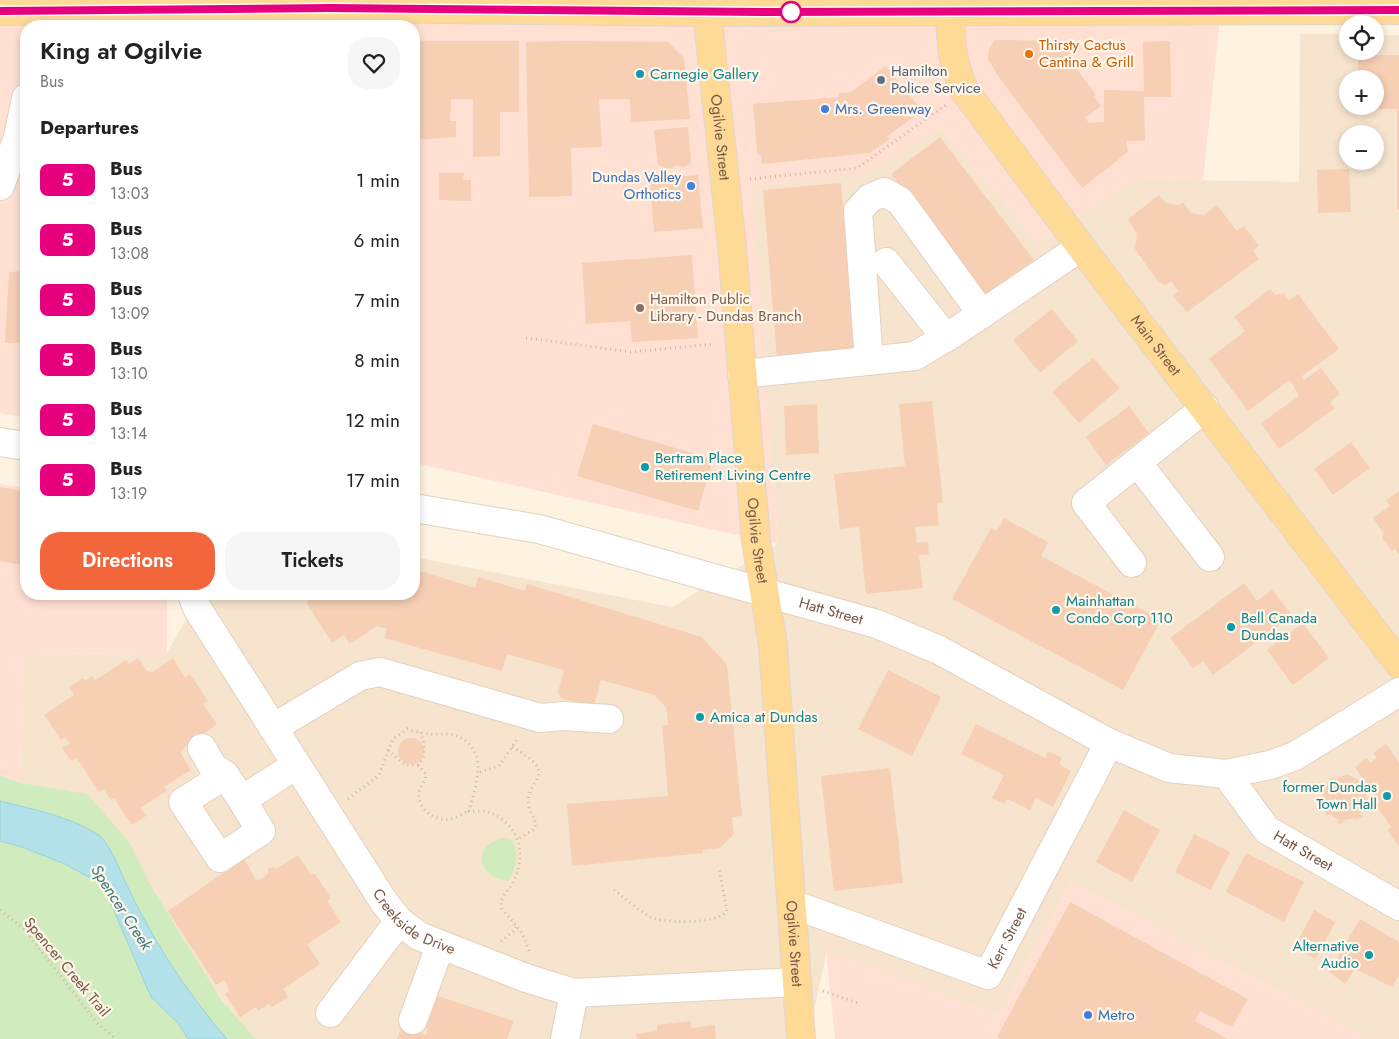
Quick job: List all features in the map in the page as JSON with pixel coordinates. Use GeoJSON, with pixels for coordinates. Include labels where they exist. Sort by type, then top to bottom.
{"type":"FeatureCollection","features":[{"type":"Feature","properties":{"kind":"main road"},"geometry":{"type":"LineString","coordinates":[[0,11],[348,17],[707,12],[873,12],[950,5],[1399,10]]}},
{"type":"Feature","properties":{"kind":"main road","name":"Main Street"},"geometry":{"type":"LineString","coordinates":[[950,5],[951,49],[955,70],[966,91],[1081,247],[1399,664]]}},
{"type":"Feature","properties":{"kind":"main road","name":"Ogilvie Street"},"geometry":{"type":"LineString","coordinates":[[707,12],[740,342],[756,541],[766,592],[773,645],[800,1039]]}},
{"type":"Feature","properties":{"kind":"street"},"geometry":{"type":"LineString","coordinates":[[0,186],[20,149]]}},
{"type":"Feature","properties":{"kind":"street"},"geometry":{"type":"LineString","coordinates":[[869,361],[858,211],[870,198],[884,192],[900,201],[982,314]]}},
{"type":"Feature","properties":{"kind":"street"},"geometry":{"type":"LineString","coordinates":[[742,374],[914,356],[946,338],[1081,247]]}},
{"type":"Feature","properties":{"kind":"street"},"geometry":{"type":"LineString","coordinates":[[886,262],[946,338]]}},
{"type":"Feature","properties":{"kind":"street"},"geometry":{"type":"LineString","coordinates":[[1132,563],[1086,503],[1204,408]]}},
{"type":"Feature","properties":{"kind":"street"},"geometry":{"type":"LineString","coordinates":[[0,442],[20,445]]}},
{"type":"Feature","properties":{"kind":"street"},"geometry":{"type":"LineString","coordinates":[[1137,462],[1210,557]]}},
{"type":"Feature","properties":{"kind":"street","name":"Hatt Street"},"geometry":{"type":"LineString","coordinates":[[420,509],[539,529],[877,624],[939,650],[1109,743],[1170,768],[1226,774],[1270,765],[1295,756],[1399,692]]}},
{"type":"Feature","properties":{"kind":"street","name":"Creekside Drive"},"geometry":{"type":"LineString","coordinates":[[194,600],[197,608],[384,902],[399,921],[419,936],[440,946],[526,978],[574,993],[796,982]]}},
{"type":"Feature","properties":{"kind":"street"},"geometry":{"type":"LineString","coordinates":[[273,728],[360,676],[370,672],[380,672],[540,718],[564,716],[609,719]]}},
{"type":"Feature","properties":{"kind":"street","name":"Kerr Street"},"geometry":{"type":"LineString","coordinates":[[792,904],[988,975],[1109,743]]}},
{"type":"Feature","properties":{"kind":"street"},"geometry":{"type":"LineString","coordinates":[[202,748],[213,767],[225,775],[261,831],[220,858],[183,802],[225,775]]}},
{"type":"Feature","properties":{"kind":"street"},"geometry":{"type":"LineString","coordinates":[[242,800],[296,765]]}},
{"type":"Feature","properties":{"kind":"street","name":"Hatt Street"},"geometry":{"type":"LineString","coordinates":[[1226,774],[1267,830],[1399,906]]}},
{"type":"Feature","properties":{"kind":"street"},"geometry":{"type":"LineString","coordinates":[[330,1014],[399,921]]}},
{"type":"Feature","properties":{"kind":"street"},"geometry":{"type":"LineString","coordinates":[[413,1020],[440,946]]}},
{"type":"Feature","properties":{"kind":"street"},"geometry":{"type":"LineString","coordinates":[[565,1039],[574,993]]}},
{"type":"Feature","properties":{"kind":"path"},"geometry":{"type":"LineString","coordinates":[[725,182],[857,168],[966,91]]}},
{"type":"Feature","properties":{"kind":"path"},"geometry":{"type":"LineString","coordinates":[[526,338],[631,352],[740,342]]}},
{"type":"Feature","properties":{"kind":"path"},"geometry":{"type":"LineString","coordinates":[[480,772],[499,766],[530,716]]}},
{"type":"Feature","properties":{"kind":"path"},"geometry":{"type":"LineString","coordinates":[[328,814],[379,775],[393,739],[407,729],[455,735],[468,744],[478,760],[480,772],[469,811]]}},
{"type":"Feature","properties":{"kind":"path"},"geometry":{"type":"LineString","coordinates":[[388,750],[406,765],[418,765],[424,759],[422,732]]}},
{"type":"Feature","properties":{"kind":"path"},"geometry":{"type":"LineString","coordinates":[[512,747],[532,758],[539,770],[538,782],[530,797],[529,807],[536,821],[535,828],[518,839]]}},
{"type":"Feature","properties":{"kind":"path"},"geometry":{"type":"LineString","coordinates":[[418,765],[426,774],[426,782],[419,789],[419,800],[426,812],[438,819],[452,819],[469,811],[488,812],[507,823],[518,839],[521,862],[515,880],[501,901],[502,908],[522,933],[532,957],[526,978]]}},
{"type":"Feature","properties":{"kind":"path"},"geometry":{"type":"LineString","coordinates":[[614,890],[655,919],[714,920],[723,916],[728,911],[719,868]]}},
{"type":"Feature","properties":{"kind":"path","name":"Spencer Creek Trail"},"geometry":{"type":"LineString","coordinates":[[0,910],[23,928],[98,1024],[116,1039]]}},
{"type":"Feature","properties":{"kind":"path"},"geometry":{"type":"LineString","coordinates":[[796,982],[858,1003]]}},
{"type":"Feature","properties":{"kind":"shaded area"},"geometry":{"type":"Polygon","coordinates":[[[0,0],[1222,0],[1203,180],[1132,179],[1038,243],[941,128],[858,175],[752,186],[778,544],[420,464],[420,20],[20,20],[20,417],[0,413],[0,0]]]}},
{"type":"Feature","properties":{"kind":"shaded area"},"geometry":{"type":"Polygon","coordinates":[[[1300,34],[1339,34],[1339,60],[1384,60],[1384,35],[1399,35],[1399,1039],[1369,1039],[1071,882],[998,1015],[827,951],[808,1039],[256,1039],[222,1001],[150,884],[130,843],[20,783],[23,654],[167,653],[197,600],[420,600],[420,558],[672,607],[778,544],[751,186],[858,174],[941,128],[1038,243],[1132,179],[1299,182],[1300,34]]]}},
{"type":"Feature","properties":{"kind":"shaded area"},"geometry":{"type":"Polygon","coordinates":[[[0,484],[20,487],[20,600],[167,600],[167,653],[23,654],[20,783],[0,775],[0,484]]]}},
{"type":"Feature","properties":{"kind":"shaded area"},"geometry":{"type":"Polygon","coordinates":[[[1071,882],[1369,1039],[835,1039],[826,950],[998,1015],[1071,882]]]}},
{"type":"Feature","properties":{"kind":"green space"},"geometry":{"type":"Polygon","coordinates":[[[0,775],[20,783],[87,794],[130,843],[150,884],[222,1001],[256,1039],[0,1039],[0,775]]]}},
{"type":"Feature","properties":{"kind":"green space"},"geometry":{"type":"Polygon","coordinates":[[[504,838],[513,840],[516,851],[515,866],[508,881],[497,878],[489,873],[484,867],[482,860],[483,853],[487,847],[494,841],[504,838]]]}},
{"type":"Feature","properties":{"kind":"water","name":"Spencer Creek"},"geometry":{"type":"Polygon","coordinates":[[[0,801],[74,822],[101,837],[113,855],[134,901],[170,963],[197,1002],[227,1039],[188,1039],[178,1023],[151,997],[103,885],[65,864],[22,847],[0,841],[0,801]]]}},
{"type":"Feature","properties":{"kind":"building"},"geometry":{"type":"Polygon","coordinates":[[[995,40],[1069,41],[1069,59],[1096,95],[1094,96],[1101,106],[1085,118],[1089,123],[1104,122],[1104,90],[1144,91],[1143,42],[1170,41],[1171,97],[1144,97],[1145,141],[1126,141],[1128,152],[1082,188],[998,76],[988,59],[989,49],[995,40]]]}},
{"type":"Feature","properties":{"kind":"building"},"geometry":{"type":"Polygon","coordinates":[[[420,41],[519,41],[519,112],[500,112],[500,156],[473,157],[473,99],[451,99],[450,121],[456,121],[456,137],[420,140],[420,41]]]}},
{"type":"Feature","properties":{"kind":"building"},"geometry":{"type":"Polygon","coordinates":[[[526,42],[668,42],[684,58],[690,119],[631,122],[630,99],[599,99],[602,147],[571,148],[572,196],[529,197],[526,42]]]}},
{"type":"Feature","properties":{"kind":"building"},"geometry":{"type":"Polygon","coordinates":[[[1384,55],[1399,55],[1399,210],[1397,210],[1397,109],[1384,109],[1384,70],[1358,70],[1358,60],[1384,60],[1384,55]]]}},
{"type":"Feature","properties":{"kind":"building"},"geometry":{"type":"Polygon","coordinates":[[[886,66],[919,107],[910,113],[914,117],[887,136],[890,139],[870,153],[762,164],[761,156],[757,153],[753,104],[839,97],[838,93],[850,93],[886,66]]]}},
{"type":"Feature","properties":{"kind":"building"},"geometry":{"type":"Polygon","coordinates":[[[688,127],[691,162],[689,165],[683,167],[676,165],[668,169],[658,165],[654,130],[688,127]]]}},
{"type":"Feature","properties":{"kind":"building"},"geometry":{"type":"Polygon","coordinates":[[[940,137],[1034,260],[984,297],[891,174],[940,137]]]}},
{"type":"Feature","properties":{"kind":"building"},"geometry":{"type":"Polygon","coordinates":[[[1317,170],[1349,170],[1351,212],[1318,213],[1317,170]]]}},
{"type":"Feature","properties":{"kind":"building"},"geometry":{"type":"Polygon","coordinates":[[[439,173],[464,173],[463,180],[471,180],[471,201],[439,200],[439,173]]]}},
{"type":"Feature","properties":{"kind":"building"},"geometry":{"type":"Polygon","coordinates":[[[698,175],[703,228],[654,232],[650,179],[698,175]]]}},
{"type":"Feature","properties":{"kind":"building"},"geometry":{"type":"Polygon","coordinates":[[[841,183],[856,351],[777,358],[763,190],[841,183]]]}},
{"type":"Feature","properties":{"kind":"building"},"geometry":{"type":"Polygon","coordinates":[[[1159,195],[1166,203],[1179,205],[1183,202],[1191,213],[1204,215],[1217,205],[1237,231],[1244,226],[1259,246],[1253,251],[1259,259],[1187,312],[1173,296],[1178,291],[1171,281],[1166,285],[1159,283],[1135,249],[1137,234],[1128,219],[1159,195]]]}},
{"type":"Feature","properties":{"kind":"building","name":"Hamilton Public Library - Dundas Branch"},"geometry":{"type":"Polygon","coordinates":[[[692,255],[698,338],[632,342],[630,321],[586,324],[582,263],[692,255]]]}},
{"type":"Feature","properties":{"kind":"building"},"geometry":{"type":"Polygon","coordinates":[[[20,271],[20,343],[5,343],[9,272],[20,271]]]}},
{"type":"Feature","properties":{"kind":"building"},"geometry":{"type":"Polygon","coordinates":[[[1270,289],[1275,295],[1283,293],[1289,300],[1298,294],[1339,349],[1302,376],[1304,380],[1321,368],[1340,394],[1330,402],[1335,408],[1279,449],[1261,423],[1299,396],[1290,380],[1248,411],[1209,359],[1245,331],[1234,317],[1270,289]]]}},
{"type":"Feature","properties":{"kind":"building"},"geometry":{"type":"Polygon","coordinates":[[[1052,309],[1078,341],[1040,373],[1013,340],[1052,309]]]}},
{"type":"Feature","properties":{"kind":"building"},"geometry":{"type":"Polygon","coordinates":[[[1093,358],[1120,388],[1079,423],[1052,392],[1093,358]]]}},
{"type":"Feature","properties":{"kind":"building"},"geometry":{"type":"Polygon","coordinates":[[[932,401],[943,502],[937,503],[939,525],[915,527],[917,543],[928,542],[929,554],[919,555],[923,588],[866,594],[859,527],[840,529],[834,474],[905,466],[899,404],[932,401]]]}},
{"type":"Feature","properties":{"kind":"building"},"geometry":{"type":"Polygon","coordinates":[[[817,404],[819,453],[786,455],[784,406],[817,404]]]}},
{"type":"Feature","properties":{"kind":"building"},"geometry":{"type":"Polygon","coordinates":[[[1129,406],[1149,433],[1106,465],[1086,437],[1129,406]]]}},
{"type":"Feature","properties":{"kind":"building","name":"Bertram Place Retirement Living Centre"},"geometry":{"type":"Polygon","coordinates":[[[593,424],[713,459],[698,511],[577,476],[593,424]]]}},
{"type":"Feature","properties":{"kind":"building"},"geometry":{"type":"Polygon","coordinates":[[[1351,442],[1370,468],[1333,495],[1314,469],[1351,442]]]}},
{"type":"Feature","properties":{"kind":"building"},"geometry":{"type":"Polygon","coordinates":[[[0,487],[20,491],[20,565],[0,561],[0,487]]]}},
{"type":"Feature","properties":{"kind":"building"},"geometry":{"type":"Polygon","coordinates":[[[1399,491],[1399,554],[1395,549],[1392,551],[1382,538],[1384,534],[1373,518],[1390,506],[1386,500],[1399,491]]]}},
{"type":"Feature","properties":{"kind":"building","name":"Mainhattan Condo Corp 110"},"geometry":{"type":"Polygon","coordinates":[[[1004,518],[1048,542],[1041,556],[1161,620],[1123,690],[952,599],[991,528],[997,531],[1004,518]]]}},
{"type":"Feature","properties":{"kind":"building","name":"Amica at Dundas"},"geometry":{"type":"Polygon","coordinates":[[[420,571],[475,588],[478,577],[525,591],[527,584],[702,637],[727,665],[742,816],[732,817],[734,834],[720,848],[702,850],[703,853],[572,866],[567,804],[668,796],[662,725],[668,725],[667,709],[655,695],[601,680],[595,702],[591,706],[561,698],[558,692],[564,670],[507,654],[502,671],[384,638],[387,629],[377,626],[350,644],[344,635],[332,643],[306,602],[309,600],[420,600],[420,571]]]}},
{"type":"Feature","properties":{"kind":"building","name":"Bell Canada Dundas"},"geometry":{"type":"Polygon","coordinates":[[[1244,583],[1257,601],[1272,590],[1292,615],[1213,675],[1203,661],[1193,668],[1170,638],[1244,583]]]}},
{"type":"Feature","properties":{"kind":"building"},"geometry":{"type":"Polygon","coordinates":[[[1303,623],[1329,658],[1293,685],[1267,650],[1303,623]]]}},
{"type":"Feature","properties":{"kind":"building"},"geometry":{"type":"Polygon","coordinates":[[[138,658],[147,671],[153,672],[173,658],[185,678],[190,674],[208,701],[203,704],[217,724],[199,737],[192,747],[187,745],[180,752],[191,770],[164,787],[167,791],[140,808],[146,816],[132,825],[114,798],[111,800],[104,789],[99,792],[77,758],[71,761],[62,748],[70,744],[65,737],[61,740],[44,715],[74,695],[69,687],[83,678],[85,681],[92,676],[95,680],[126,660],[129,664],[138,658]]]}},
{"type":"Feature","properties":{"kind":"building"},"geometry":{"type":"Polygon","coordinates":[[[888,670],[941,697],[912,756],[858,729],[888,670]]]}},
{"type":"Feature","properties":{"kind":"building"},"geometry":{"type":"Polygon","coordinates":[[[976,724],[1045,758],[1048,751],[1062,758],[1059,764],[1071,771],[1053,807],[1036,798],[1030,810],[1007,799],[1004,804],[992,798],[1004,775],[961,754],[976,724]]]}},
{"type":"Feature","properties":{"kind":"building"},"geometry":{"type":"Polygon","coordinates":[[[411,738],[420,742],[424,751],[420,760],[411,764],[402,760],[398,751],[402,742],[411,738]]]}},
{"type":"Feature","properties":{"kind":"building"},"geometry":{"type":"Polygon","coordinates":[[[1386,744],[1399,762],[1399,847],[1387,830],[1391,827],[1376,805],[1380,802],[1369,787],[1365,790],[1367,799],[1370,801],[1368,806],[1365,805],[1360,814],[1363,816],[1356,820],[1355,818],[1344,820],[1342,824],[1337,823],[1339,820],[1330,814],[1327,816],[1324,810],[1326,809],[1324,797],[1321,797],[1329,780],[1334,777],[1336,779],[1347,774],[1360,781],[1363,779],[1355,767],[1367,758],[1370,763],[1377,758],[1373,753],[1386,744]]]}},
{"type":"Feature","properties":{"kind":"building"},"geometry":{"type":"Polygon","coordinates":[[[890,768],[903,883],[834,891],[821,776],[890,768]]]}},
{"type":"Feature","properties":{"kind":"building"},"geometry":{"type":"Polygon","coordinates":[[[1124,810],[1160,830],[1132,882],[1096,862],[1124,810]]]}},
{"type":"Feature","properties":{"kind":"building"},"geometry":{"type":"Polygon","coordinates":[[[1194,834],[1230,852],[1211,890],[1175,872],[1194,834]]]}},
{"type":"Feature","properties":{"kind":"building"},"geometry":{"type":"Polygon","coordinates":[[[1246,853],[1304,882],[1284,922],[1226,892],[1246,853]]]}},
{"type":"Feature","properties":{"kind":"building"},"geometry":{"type":"Polygon","coordinates":[[[298,855],[311,875],[314,873],[331,898],[327,901],[341,922],[307,944],[320,964],[283,989],[288,997],[272,1007],[269,1004],[258,1011],[256,1007],[240,1017],[225,994],[230,991],[224,980],[216,985],[168,911],[244,859],[257,881],[268,874],[268,869],[274,867],[276,869],[298,855]]]}},
{"type":"Feature","properties":{"kind":"building"},"geometry":{"type":"Polygon","coordinates":[[[1070,902],[1248,999],[1232,1027],[1200,1011],[1195,1021],[1228,1039],[1001,1039],[997,1037],[1070,902]]]}},
{"type":"Feature","properties":{"kind":"building"},"geometry":{"type":"Polygon","coordinates":[[[1314,910],[1335,922],[1316,959],[1294,948],[1314,910]]]}},
{"type":"Feature","properties":{"kind":"building","name":"Alternative Audio"},"geometry":{"type":"Polygon","coordinates":[[[1360,919],[1399,942],[1399,975],[1392,987],[1355,969],[1345,984],[1329,972],[1360,919]]]}},
{"type":"Feature","properties":{"kind":"building"},"geometry":{"type":"Polygon","coordinates":[[[437,996],[514,1021],[507,1039],[397,1039],[402,1026],[426,1035],[428,1030],[424,1025],[437,996]]]}},
{"type":"Feature","properties":{"kind":"building"},"geometry":{"type":"Polygon","coordinates":[[[691,1021],[691,1028],[715,1025],[716,1039],[637,1039],[636,1034],[657,1031],[657,1025],[691,1021]]]}},
{"type":"Feature","properties":{"kind":"bus line","name":"5"},"geometry":{"type":"LineString","coordinates":[[0,11],[330,8],[763,12],[919,10],[1399,10]]}},
{"type":"Feature","properties":{"kind":"place","name":"Thirsty Cactus Cantina & Grill"},"geometry":{"type":"Point","coordinates":[1029,54]}},
{"type":"Feature","properties":{"kind":"place","name":"Carnegie Gallery"},"geometry":{"type":"Point","coordinates":[640,74]}},
{"type":"Feature","properties":{"kind":"place","name":"Hamilton Police Service"},"geometry":{"type":"Point","coordinates":[881,80]}},
{"type":"Feature","properties":{"kind":"place","name":"Mrs. Greenway"},"geometry":{"type":"Point","coordinates":[825,109]}},
{"type":"Feature","properties":{"kind":"place","name":"Dundas Valley Orthotics"},"geometry":{"type":"Point","coordinates":[691,186]}},
{"type":"Feature","properties":{"kind":"place","name":"Hamilton Public Library - Dundas Branch"},"geometry":{"type":"Point","coordinates":[640,308]}},
{"type":"Feature","properties":{"kind":"place","name":"Bertram Place Retirement Living Centre"},"geometry":{"type":"Point","coordinates":[645,467]}},
{"type":"Feature","properties":{"kind":"place","name":"Mainhattan Condo Corp 110"},"geometry":{"type":"Point","coordinates":[1056,610]}},
{"type":"Feature","properties":{"kind":"place","name":"Bell Canada Dundas"},"geometry":{"type":"Point","coordinates":[1231,627]}},
{"type":"Feature","properties":{"kind":"place","name":"Amica at Dundas"},"geometry":{"type":"Point","coordinates":[700,717]}},
{"type":"Feature","properties":{"kind":"place","name":"former Dundas Town Hall"},"geometry":{"type":"Point","coordinates":[1387,796]}},
{"type":"Feature","properties":{"kind":"place","name":"Alternative Audio"},"geometry":{"type":"Point","coordinates":[1369,955]}},
{"type":"Feature","properties":{"kind":"place","name":"Metro"},"geometry":{"type":"Point","coordinates":[1088,1015]}}]}
